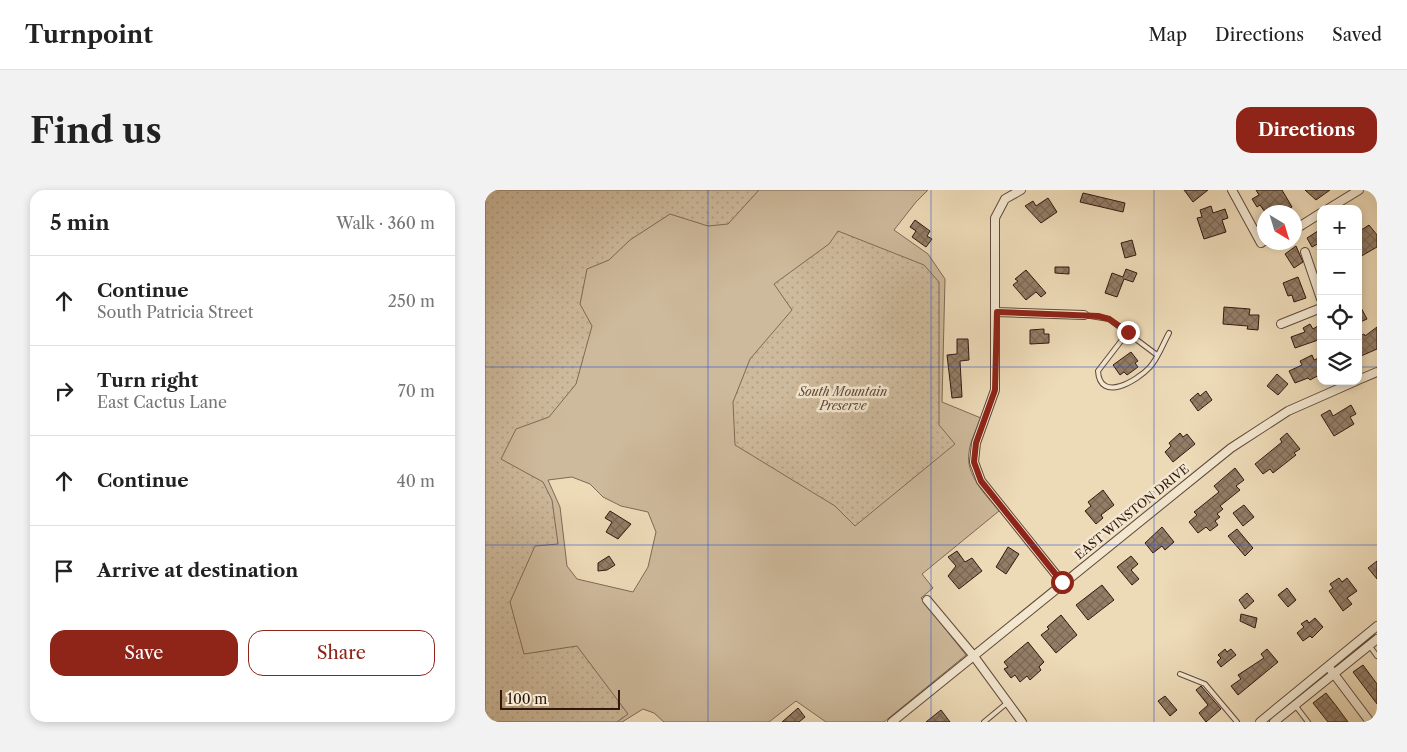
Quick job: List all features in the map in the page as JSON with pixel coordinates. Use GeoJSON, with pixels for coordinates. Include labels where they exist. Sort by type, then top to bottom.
{"type":"FeatureCollection","features":[{"type":"Feature","properties":{"kind":"street"},"geometry":{"type":"LineString","coordinates":[[1021,190],[1005,199],[995,218],[997,312],[995,390],[976,443],[974,462],[981,481],[1062,582]]}},
{"type":"Feature","properties":{"kind":"street"},"geometry":{"type":"LineString","coordinates":[[1232,190],[1257,232]]}},
{"type":"Feature","properties":{"kind":"street"},"geometry":{"type":"LineString","coordinates":[[1334,205],[1357,191]]}},
{"type":"Feature","properties":{"kind":"street"},"geometry":{"type":"LineString","coordinates":[[1302,225],[1317,216]]}},
{"type":"Feature","properties":{"kind":"street"},"geometry":{"type":"LineString","coordinates":[[1305,252],[1320,295]]}},
{"type":"Feature","properties":{"kind":"street"},"geometry":{"type":"LineString","coordinates":[[1281,324],[1317,310]]}},
{"type":"Feature","properties":{"kind":"street"},"geometry":{"type":"LineString","coordinates":[[997,312],[1084,315]]}},
{"type":"Feature","properties":{"kind":"street","name":"EAST WINSTON DRIVE"},"geometry":{"type":"LineString","coordinates":[[1362,379],[1377,372]]}},
{"type":"Feature","properties":{"kind":"street","name":"EAST WINSTON DRIVE"},"geometry":{"type":"LineString","coordinates":[[892,722],[1062,582],[1231,448],[1288,411],[1348,385]]}},
{"type":"Feature","properties":{"kind":"street"},"geometry":{"type":"LineString","coordinates":[[927,600],[973,655],[1022,722]]}},
{"type":"Feature","properties":{"kind":"street"},"geometry":{"type":"LineString","coordinates":[[1260,722],[1377,626]]}},
{"type":"Feature","properties":{"kind":"street"},"geometry":{"type":"LineString","coordinates":[[1274,722],[1377,639]]}},
{"type":"Feature","properties":{"kind":"street"},"geometry":{"type":"LineString","coordinates":[[1328,666],[1370,722]]}},
{"type":"Feature","properties":{"kind":"lane"},"geometry":{"type":"LineString","coordinates":[[1084,315],[1109,319],[1157,355]]}},
{"type":"Feature","properties":{"kind":"lane"},"geometry":{"type":"LineString","coordinates":[[1128,332],[1097,371],[1102,385],[1110,389],[1123,386],[1150,366],[1169,333]]}},
{"type":"Feature","properties":{"kind":"lane"},"geometry":{"type":"LineString","coordinates":[[1369,645],[1377,656]]}},
{"type":"Feature","properties":{"kind":"lane"},"geometry":{"type":"LineString","coordinates":[[1180,674],[1205,684],[1237,722]]}},
{"type":"Feature","properties":{"kind":"lane"},"geometry":{"type":"LineString","coordinates":[[984,722],[1007,703]]}},
{"type":"Feature","properties":{"kind":"lane"},"geometry":{"type":"LineString","coordinates":[[1295,705],[1308,722]]}},
{"type":"Feature","properties":{"kind":"green space"},"geometry":{"type":"Polygon","coordinates":[[[485,190],[928,190],[894,230],[928,254],[945,279],[942,402],[981,418],[970,448],[970,469],[973,477],[999,511],[922,574],[933,588],[921,598],[966,655],[884,722],[826,722],[796,701],[769,722],[664,722],[654,713],[643,709],[622,722],[485,722],[485,190]],[[572,477],[548,480],[560,507],[567,566],[577,579],[633,592],[648,567],[656,532],[648,512],[621,506],[603,497],[590,484],[572,477]]]}},
{"type":"Feature","properties":{"kind":"green space"},"geometry":{"type":"Polygon","coordinates":[[[485,190],[759,190],[728,224],[708,226],[670,214],[630,240],[609,260],[587,269],[580,304],[592,326],[576,384],[549,417],[516,429],[501,459],[543,482],[552,500],[558,544],[535,546],[510,602],[524,654],[577,646],[628,714],[617,722],[485,722],[485,190]]]}},
{"type":"Feature","properties":{"kind":"green space","name":"South Mountain Preserve"},"geometry":{"type":"Polygon","coordinates":[[[838,231],[924,265],[939,282],[939,425],[955,444],[855,526],[835,506],[735,445],[733,402],[750,359],[792,310],[774,284],[829,244],[838,231]]]}},
{"type":"Feature","properties":{"kind":"building"},"geometry":{"type":"Polygon","coordinates":[[[1184,190],[1208,190],[1193,202],[1184,190]]]}},
{"type":"Feature","properties":{"kind":"building"},"geometry":{"type":"Polygon","coordinates":[[[1256,190],[1282,190],[1291,205],[1257,205],[1257,207],[1252,199],[1259,195],[1256,190]]]}},
{"type":"Feature","properties":{"kind":"building"},"geometry":{"type":"Polygon","coordinates":[[[1305,190],[1330,190],[1316,200],[1305,190]]]}},
{"type":"Feature","properties":{"kind":"building"},"geometry":{"type":"Polygon","coordinates":[[[1083,193],[1125,203],[1123,212],[1080,202],[1083,193]]]}},
{"type":"Feature","properties":{"kind":"building"},"geometry":{"type":"Polygon","coordinates":[[[1048,198],[1057,212],[1041,223],[1025,206],[1033,201],[1036,206],[1048,198]]]}},
{"type":"Feature","properties":{"kind":"building"},"geometry":{"type":"Polygon","coordinates":[[[1211,206],[1213,213],[1225,209],[1228,218],[1222,220],[1226,232],[1204,239],[1197,218],[1202,217],[1200,210],[1211,206]]]}},
{"type":"Feature","properties":{"kind":"building"},"geometry":{"type":"Polygon","coordinates":[[[915,220],[930,231],[927,236],[932,239],[926,247],[912,237],[916,231],[910,227],[915,220]]]}},
{"type":"Feature","properties":{"kind":"building"},"geometry":{"type":"Polygon","coordinates":[[[1369,225],[1377,235],[1377,247],[1362,256],[1362,250],[1362,229],[1369,225]]]}},
{"type":"Feature","properties":{"kind":"building"},"geometry":{"type":"Polygon","coordinates":[[[1317,232],[1317,244],[1312,247],[1307,238],[1317,232]]]}},
{"type":"Feature","properties":{"kind":"building"},"geometry":{"type":"Polygon","coordinates":[[[1132,240],[1136,255],[1125,258],[1121,243],[1132,240]]]}},
{"type":"Feature","properties":{"kind":"building"},"geometry":{"type":"Polygon","coordinates":[[[1290,250],[1298,250],[1303,262],[1294,268],[1285,254],[1290,250]]]}},
{"type":"Feature","properties":{"kind":"building"},"geometry":{"type":"Polygon","coordinates":[[[1055,267],[1069,267],[1069,274],[1055,273],[1055,267]]]}},
{"type":"Feature","properties":{"kind":"building"},"geometry":{"type":"Polygon","coordinates":[[[1126,269],[1137,273],[1133,282],[1124,279],[1117,297],[1105,293],[1112,273],[1123,277],[1126,269]]]}},
{"type":"Feature","properties":{"kind":"building"},"geometry":{"type":"Polygon","coordinates":[[[1026,270],[1046,293],[1041,297],[1036,292],[1026,300],[1013,285],[1018,281],[1015,279],[1026,270]]]}},
{"type":"Feature","properties":{"kind":"building"},"geometry":{"type":"Polygon","coordinates":[[[1298,277],[1306,298],[1294,302],[1292,295],[1288,296],[1283,283],[1298,277]]]}},
{"type":"Feature","properties":{"kind":"building"},"geometry":{"type":"Polygon","coordinates":[[[1224,307],[1250,309],[1249,315],[1259,315],[1258,330],[1247,329],[1248,326],[1223,324],[1224,307]]]}},
{"type":"Feature","properties":{"kind":"building"},"geometry":{"type":"Polygon","coordinates":[[[1362,310],[1367,319],[1362,321],[1362,310]]]}},
{"type":"Feature","properties":{"kind":"building"},"geometry":{"type":"Polygon","coordinates":[[[1310,324],[1313,329],[1317,326],[1317,340],[1295,348],[1291,337],[1305,332],[1303,328],[1310,324]]]}},
{"type":"Feature","properties":{"kind":"building"},"geometry":{"type":"Polygon","coordinates":[[[1377,327],[1377,349],[1362,356],[1362,335],[1364,334],[1365,336],[1377,327]]]}},
{"type":"Feature","properties":{"kind":"building"},"geometry":{"type":"Polygon","coordinates":[[[1044,329],[1044,334],[1049,334],[1049,343],[1030,344],[1030,330],[1044,329]]]}},
{"type":"Feature","properties":{"kind":"building"},"geometry":{"type":"Polygon","coordinates":[[[957,339],[968,339],[969,360],[960,361],[962,397],[952,398],[947,355],[957,354],[957,339]]]}},
{"type":"Feature","properties":{"kind":"building"},"geometry":{"type":"Polygon","coordinates":[[[1131,352],[1138,361],[1135,363],[1138,367],[1127,375],[1124,372],[1120,375],[1113,365],[1131,352]]]}},
{"type":"Feature","properties":{"kind":"building"},"geometry":{"type":"Polygon","coordinates":[[[1312,355],[1314,360],[1317,359],[1317,376],[1310,380],[1308,378],[1295,383],[1289,371],[1302,365],[1300,361],[1312,355]]]}},
{"type":"Feature","properties":{"kind":"building"},"geometry":{"type":"Polygon","coordinates":[[[1277,374],[1288,384],[1278,395],[1267,386],[1277,374]]]}},
{"type":"Feature","properties":{"kind":"building"},"geometry":{"type":"Polygon","coordinates":[[[1206,391],[1212,400],[1198,411],[1190,400],[1198,393],[1200,396],[1206,391]]]}},
{"type":"Feature","properties":{"kind":"building"},"geometry":{"type":"Polygon","coordinates":[[[1351,405],[1356,414],[1350,417],[1354,424],[1334,436],[1321,415],[1330,410],[1333,416],[1351,405]]]}},
{"type":"Feature","properties":{"kind":"building"},"geometry":{"type":"Polygon","coordinates":[[[1180,433],[1183,437],[1187,434],[1195,444],[1173,462],[1165,452],[1171,446],[1169,443],[1180,433]]]}},
{"type":"Feature","properties":{"kind":"building"},"geometry":{"type":"Polygon","coordinates":[[[1287,433],[1300,449],[1294,453],[1296,455],[1273,473],[1270,469],[1263,474],[1255,464],[1282,442],[1280,439],[1287,433]]]}},
{"type":"Feature","properties":{"kind":"building"},"geometry":{"type":"Polygon","coordinates":[[[1235,468],[1244,480],[1236,486],[1240,490],[1220,506],[1223,509],[1217,514],[1220,517],[1215,521],[1218,525],[1210,531],[1206,527],[1198,533],[1189,522],[1197,515],[1194,512],[1219,492],[1214,486],[1235,468]]]}},
{"type":"Feature","properties":{"kind":"building"},"geometry":{"type":"Polygon","coordinates":[[[1103,490],[1114,505],[1101,515],[1103,518],[1096,524],[1085,511],[1091,506],[1088,502],[1103,490]]]}},
{"type":"Feature","properties":{"kind":"building"},"geometry":{"type":"Polygon","coordinates":[[[1244,505],[1254,517],[1243,526],[1233,513],[1244,505]]]}},
{"type":"Feature","properties":{"kind":"building"},"geometry":{"type":"Polygon","coordinates":[[[610,511],[631,524],[618,539],[606,532],[612,522],[605,518],[610,511]]]}},
{"type":"Feature","properties":{"kind":"building"},"geometry":{"type":"Polygon","coordinates":[[[1162,527],[1174,542],[1165,550],[1162,546],[1153,553],[1145,543],[1162,527]]]}},
{"type":"Feature","properties":{"kind":"building"},"geometry":{"type":"Polygon","coordinates":[[[1237,529],[1253,548],[1245,556],[1228,536],[1237,529]]]}},
{"type":"Feature","properties":{"kind":"building"},"geometry":{"type":"Polygon","coordinates":[[[1008,547],[1019,554],[1006,574],[996,567],[1008,547]]]}},
{"type":"Feature","properties":{"kind":"building"},"geometry":{"type":"Polygon","coordinates":[[[957,551],[965,562],[972,558],[982,571],[959,589],[948,576],[956,566],[948,557],[957,551]]]}},
{"type":"Feature","properties":{"kind":"building"},"geometry":{"type":"Polygon","coordinates":[[[609,556],[615,565],[607,570],[598,571],[598,563],[609,556]]]}},
{"type":"Feature","properties":{"kind":"building"},"geometry":{"type":"Polygon","coordinates":[[[1131,556],[1138,564],[1131,570],[1139,579],[1132,585],[1117,567],[1131,556]]]}},
{"type":"Feature","properties":{"kind":"building"},"geometry":{"type":"Polygon","coordinates":[[[1377,561],[1377,579],[1368,568],[1377,561]]]}},
{"type":"Feature","properties":{"kind":"building"},"geometry":{"type":"Polygon","coordinates":[[[1339,578],[1342,582],[1347,578],[1357,591],[1347,598],[1352,604],[1343,611],[1329,591],[1333,588],[1330,584],[1339,578]]]}},
{"type":"Feature","properties":{"kind":"building"},"geometry":{"type":"Polygon","coordinates":[[[1102,585],[1114,600],[1088,620],[1076,605],[1102,585]]]}},
{"type":"Feature","properties":{"kind":"building"},"geometry":{"type":"Polygon","coordinates":[[[1287,588],[1296,600],[1288,607],[1278,595],[1287,588]]]}},
{"type":"Feature","properties":{"kind":"building"},"geometry":{"type":"Polygon","coordinates":[[[1247,593],[1254,601],[1245,609],[1239,600],[1247,593]]]}},
{"type":"Feature","properties":{"kind":"building"},"geometry":{"type":"Polygon","coordinates":[[[1241,614],[1257,618],[1255,628],[1240,621],[1241,614]]]}},
{"type":"Feature","properties":{"kind":"building"},"geometry":{"type":"Polygon","coordinates":[[[1061,615],[1077,635],[1056,653],[1041,635],[1061,615]]]}},
{"type":"Feature","properties":{"kind":"building"},"geometry":{"type":"Polygon","coordinates":[[[1315,618],[1323,627],[1312,638],[1310,636],[1303,641],[1297,633],[1304,627],[1301,624],[1307,620],[1309,623],[1315,618]]]}},
{"type":"Feature","properties":{"kind":"building"},"geometry":{"type":"Polygon","coordinates":[[[1028,642],[1044,662],[1039,667],[1041,670],[1030,680],[1027,676],[1020,682],[1015,675],[1011,678],[1004,669],[1008,667],[1004,662],[1028,642]]]}},
{"type":"Feature","properties":{"kind":"building"},"geometry":{"type":"Polygon","coordinates":[[[1225,649],[1227,652],[1231,649],[1236,655],[1221,667],[1217,662],[1221,658],[1218,655],[1225,649]]]}},
{"type":"Feature","properties":{"kind":"building"},"geometry":{"type":"Polygon","coordinates":[[[1267,649],[1278,662],[1238,695],[1231,686],[1241,679],[1238,675],[1264,658],[1261,654],[1267,649]]]}},
{"type":"Feature","properties":{"kind":"building"},"geometry":{"type":"Polygon","coordinates":[[[1363,665],[1377,684],[1377,704],[1353,672],[1363,665]]]}},
{"type":"Feature","properties":{"kind":"building"},"geometry":{"type":"Polygon","coordinates":[[[1201,686],[1221,709],[1206,722],[1199,713],[1208,705],[1196,690],[1201,686]]]}},
{"type":"Feature","properties":{"kind":"building"},"geometry":{"type":"Polygon","coordinates":[[[1326,693],[1348,722],[1328,722],[1313,703],[1326,693]]]}},
{"type":"Feature","properties":{"kind":"building"},"geometry":{"type":"Polygon","coordinates":[[[1165,696],[1177,710],[1170,716],[1158,701],[1165,696]]]}},
{"type":"Feature","properties":{"kind":"building"},"geometry":{"type":"Polygon","coordinates":[[[798,708],[805,717],[799,722],[782,722],[798,708]]]}},
{"type":"Feature","properties":{"kind":"building"},"geometry":{"type":"Polygon","coordinates":[[[941,710],[950,722],[926,722],[941,710]]]}},
{"type":"Feature","properties":{"kind":"route"},"geometry":{"type":"LineString","coordinates":[[1062,582],[981,481],[974,462],[976,443],[995,390],[997,312],[1098,316],[1109,319],[1128,332]]}}]}
